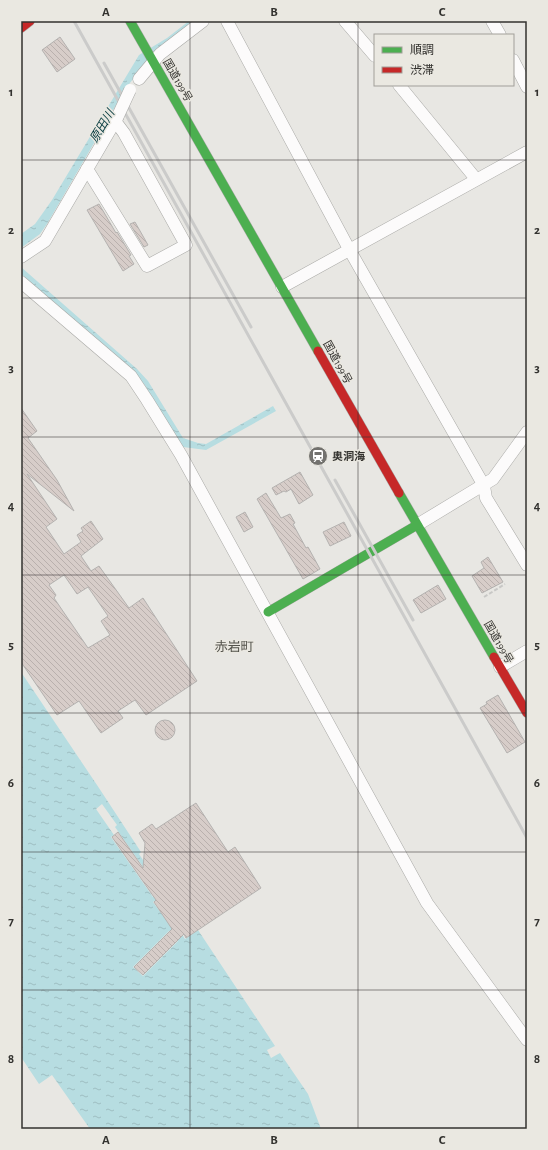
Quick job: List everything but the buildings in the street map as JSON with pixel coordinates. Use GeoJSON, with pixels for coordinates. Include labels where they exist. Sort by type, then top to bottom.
{"type":"FeatureCollection","features":[{"type":"Feature","properties":{"kind":"main road"},"geometry":{"type":"LineString","coordinates":[[21,28],[30,21]]}},
{"type":"Feature","properties":{"kind":"main road","name":"国道199号"},"geometry":{"type":"LineString","coordinates":[[130,21],[159,56],[506,663],[527,713]]}},
{"type":"Feature","properties":{"kind":"main road"},"geometry":{"type":"LineString","coordinates":[[268,612],[424,521]]}},
{"type":"Feature","properties":{"kind":"street"},"geometry":{"type":"LineString","coordinates":[[139,79],[159,56],[203,21]]}},
{"type":"Feature","properties":{"kind":"street"},"geometry":{"type":"LineString","coordinates":[[227,21],[349,249],[484,486],[486,498],[527,565]]}},
{"type":"Feature","properties":{"kind":"street"},"geometry":{"type":"LineString","coordinates":[[345,21],[374,55]]}},
{"type":"Feature","properties":{"kind":"street"},"geometry":{"type":"LineString","coordinates":[[492,21],[499,34]]}},
{"type":"Feature","properties":{"kind":"street"},"geometry":{"type":"LineString","coordinates":[[514,62],[527,86]]}},
{"type":"Feature","properties":{"kind":"street"},"geometry":{"type":"LineString","coordinates":[[400,86],[476,180]]}},
{"type":"Feature","properties":{"kind":"street"},"geometry":{"type":"LineString","coordinates":[[21,257],[45,242],[116,120],[130,90]]}},
{"type":"Feature","properties":{"kind":"street"},"geometry":{"type":"LineString","coordinates":[[87,169],[147,266],[186,245],[116,120]]}},
{"type":"Feature","properties":{"kind":"street"},"geometry":{"type":"LineString","coordinates":[[289,283],[527,152]]}},
{"type":"Feature","properties":{"kind":"street"},"geometry":{"type":"LineString","coordinates":[[21,282],[131,376],[181,455],[427,904],[527,1040]]}},
{"type":"Feature","properties":{"kind":"street"},"geometry":{"type":"LineString","coordinates":[[424,521],[484,486],[493,479],[527,432]]}},
{"type":"Feature","properties":{"kind":"street"},"geometry":{"type":"LineString","coordinates":[[506,663],[527,651]]}},
{"type":"Feature","properties":{"kind":"path"},"geometry":{"type":"LineString","coordinates":[[484,597],[505,584]]}},
{"type":"Feature","properties":{"kind":"water","name":"原田川"},"geometry":{"type":"Polygon","coordinates":[[[189,21],[197,21],[144,65],[126,88],[47,224],[40,234],[21,248],[21,234],[35,224],[52,200],[139,55],[167,38],[189,21]]]}},
{"type":"Feature","properties":{"kind":"water"},"geometry":{"type":"Polygon","coordinates":[[[21,267],[137,369],[148,381],[183,438],[206,444],[273,406],[276,411],[206,450],[183,447],[144,384],[133,371],[21,274],[21,267]]]}},
{"type":"Feature","properties":{"kind":"water"},"geometry":{"type":"Polygon","coordinates":[[[21,672],[141,852],[139,854],[165,893],[153,902],[166,920],[179,911],[172,918],[185,939],[198,930],[275,1046],[267,1050],[271,1058],[280,1053],[308,1094],[321,1129],[90,1129],[52,1075],[39,1084],[21,1057],[21,672]],[[102,804],[96,809],[114,835],[111,837],[153,897],[160,891],[115,827],[117,825],[102,804]],[[169,931],[133,967],[143,976],[178,941],[169,931]]]}},
{"type":"Feature","properties":{"kind":"railway"},"geometry":{"type":"LineString","coordinates":[[74,21],[527,838]]}},
{"type":"Feature","properties":{"kind":"railway"},"geometry":{"type":"LineString","coordinates":[[104,63],[251,327]]}},
{"type":"Feature","properties":{"kind":"railway"},"geometry":{"type":"LineString","coordinates":[[335,480],[413,620]]}},
{"type":"Feature","properties":{"kind":"traffic: fast"},"geometry":{"type":"LineString","coordinates":[[130,21],[318,351]]}},
{"type":"Feature","properties":{"kind":"traffic: fast"},"geometry":{"type":"LineString","coordinates":[[399,493],[494,657]]}},
{"type":"Feature","properties":{"kind":"traffic: fast"},"geometry":{"type":"LineString","coordinates":[[268,612],[417,525]]}},
{"type":"Feature","properties":{"kind":"traffic: jam"},"geometry":{"type":"LineString","coordinates":[[21,28],[30,21]]}},
{"type":"Feature","properties":{"kind":"traffic: jam"},"geometry":{"type":"LineString","coordinates":[[318,351],[399,493]]}},
{"type":"Feature","properties":{"kind":"traffic: jam"},"geometry":{"type":"LineString","coordinates":[[494,657],[527,713]]}},
{"type":"Feature","properties":{"kind":"place","name":"奥洞海"},"geometry":{"type":"Point","coordinates":[318,456]}},
{"type":"Feature","properties":{"kind":"district","name":"赤岩町"},"geometry":{"type":"Point","coordinates":[234,646]}}]}
